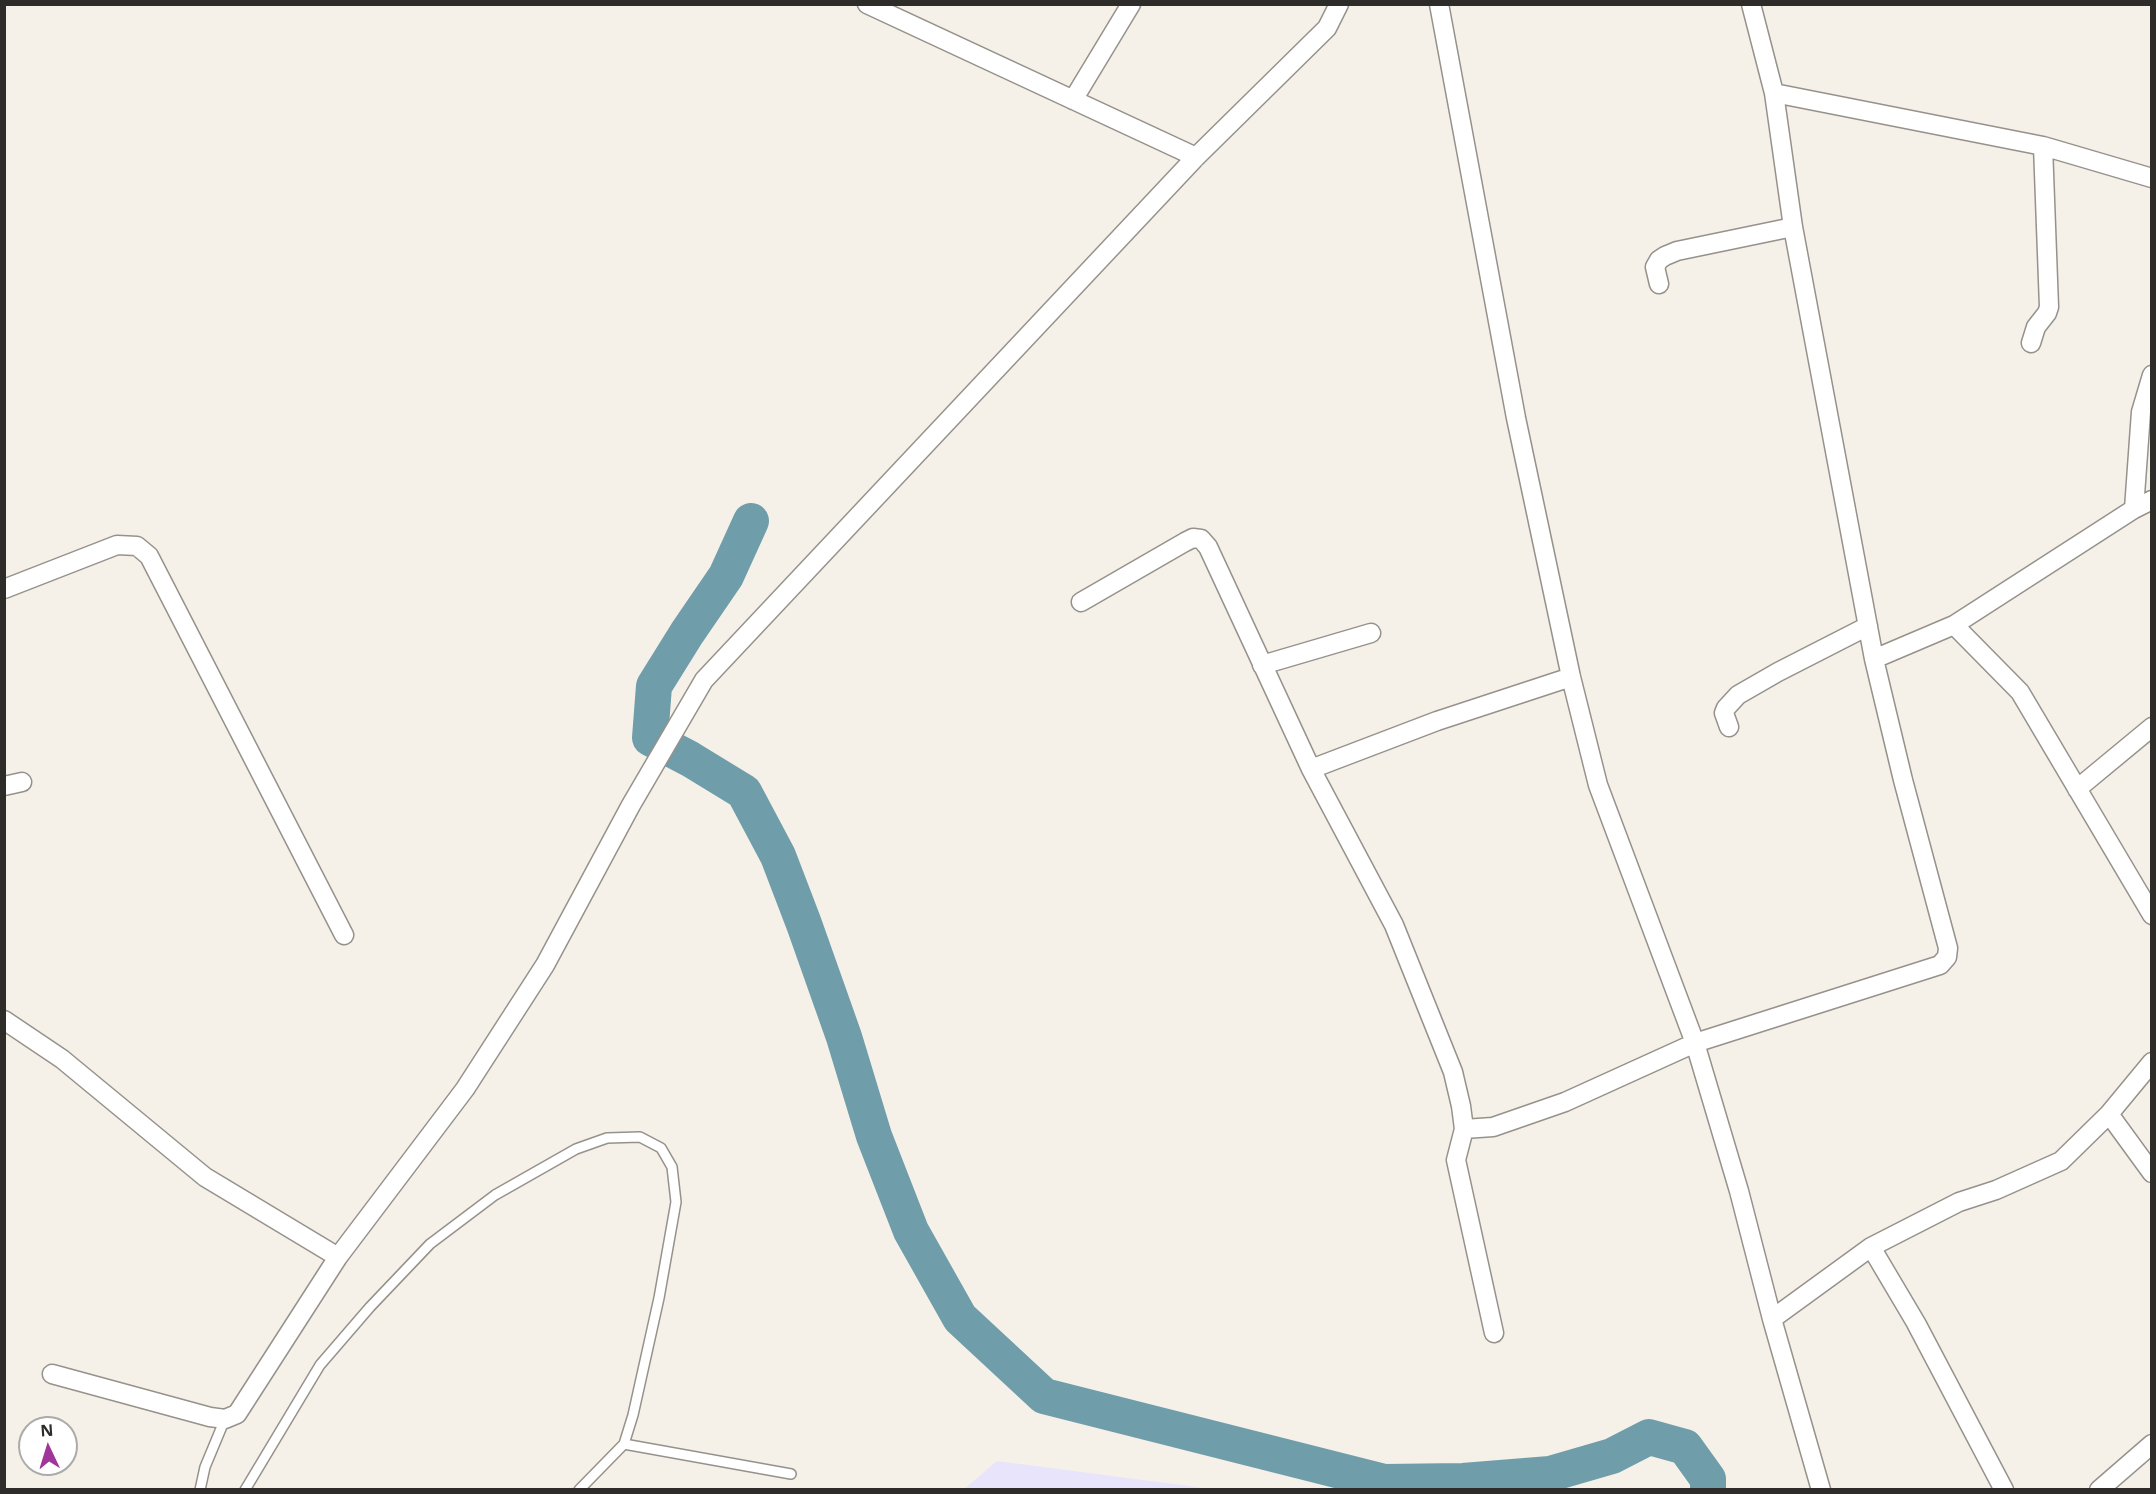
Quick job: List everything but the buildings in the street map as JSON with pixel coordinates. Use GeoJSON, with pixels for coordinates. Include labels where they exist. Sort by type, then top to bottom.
{"type":"FeatureCollection","features":[{"type":"Feature","properties":{"kind":"street"},"geometry":{"type":"LineString","coordinates":[[867,4],[1196,157]]}},
{"type":"Feature","properties":{"kind":"street"},"geometry":{"type":"LineString","coordinates":[[1073,100],[1131,4]]}},
{"type":"Feature","properties":{"kind":"street"},"geometry":{"type":"LineString","coordinates":[[52,1374],[210,1418],[225,1419],[237,1414],[338,1257],[465,1089],[533,984],[631,805],[704,680],[1196,157],[1327,28],[1339,4]]}},
{"type":"Feature","properties":{"kind":"street"},"geometry":{"type":"LineString","coordinates":[[1439,4],[1516,418],[1571,677],[1598,785],[1695,1043],[1739,1191],[1772,1319],[1821,1490]]}},
{"type":"Feature","properties":{"kind":"street"},"geometry":{"type":"LineString","coordinates":[[1464,1129],[1493,1127],[1565,1102],[1695,1043],[1940,965],[1947,957],[1946,939],[1903,780],[1874,659],[1793,227],[1774,93],[1751,4]]}},
{"type":"Feature","properties":{"kind":"street"},"geometry":{"type":"LineString","coordinates":[[1774,93],[2043,146],[2151,178]]}},
{"type":"Feature","properties":{"kind":"street"},"geometry":{"type":"LineString","coordinates":[[2031,343],[2036,327],[2049,307],[2043,146]]}},
{"type":"Feature","properties":{"kind":"street"},"geometry":{"type":"LineString","coordinates":[[1659,284],[1655,267],[1665,256],[1677,251],[1793,227]]}},
{"type":"Feature","properties":{"kind":"street"},"geometry":{"type":"LineString","coordinates":[[2134,509],[2141,412],[2151,375]]}},
{"type":"Feature","properties":{"kind":"street"},"geometry":{"type":"LineString","coordinates":[[1874,659],[1954,625],[2151,500]]}},
{"type":"Feature","properties":{"kind":"street"},"geometry":{"type":"LineString","coordinates":[[1081,602],[1193,538],[1201,539],[1208,547],[1311,769],[1394,925],[1453,1072],[1464,1129],[1456,1160],[1494,1333]]}},
{"type":"Feature","properties":{"kind":"street"},"geometry":{"type":"LineString","coordinates":[[4,589],[117,545],[137,546],[149,556],[345,935]]}},
{"type":"Feature","properties":{"kind":"street"},"geometry":{"type":"LineString","coordinates":[[1954,625],[2020,692],[2151,915]]}},
{"type":"Feature","properties":{"kind":"street"},"geometry":{"type":"LineString","coordinates":[[1729,727],[1724,713],[1738,695],[1868,626]]}},
{"type":"Feature","properties":{"kind":"street"},"geometry":{"type":"LineString","coordinates":[[1262,665],[1371,633]]}},
{"type":"Feature","properties":{"kind":"street"},"geometry":{"type":"LineString","coordinates":[[1311,769],[1437,721],[1571,677]]}},
{"type":"Feature","properties":{"kind":"street"},"geometry":{"type":"LineString","coordinates":[[2077,789],[2151,728]]}},
{"type":"Feature","properties":{"kind":"street"},"geometry":{"type":"LineString","coordinates":[[4,1020],[62,1059],[205,1177],[338,1257]]}},
{"type":"Feature","properties":{"kind":"street"},"geometry":{"type":"LineString","coordinates":[[1772,1319],[1870,1248],[1959,1202],[1996,1190],[2061,1161],[2109,1114],[2151,1062]]}},
{"type":"Feature","properties":{"kind":"street"},"geometry":{"type":"LineString","coordinates":[[2109,1114],[2151,1173]]}},
{"type":"Feature","properties":{"kind":"street"},"geometry":{"type":"LineString","coordinates":[[1870,1248],[1916,1323],[2004,1490]]}},
{"type":"Feature","properties":{"kind":"street"},"geometry":{"type":"LineString","coordinates":[[2099,1490],[2151,1444]]}},
{"type":"Feature","properties":{"kind":"lane"},"geometry":{"type":"LineString","coordinates":[[245,1490],[320,1365],[370,1307],[430,1244],[495,1195],[576,1149],[607,1138],[640,1137],[661,1148],[672,1167],[676,1202],[659,1298],[633,1415],[624,1444],[579,1490]]}},
{"type":"Feature","properties":{"kind":"lane"},"geometry":{"type":"LineString","coordinates":[[200,1490],[204,1467],[225,1419]]}},
{"type":"Feature","properties":{"kind":"lane"},"geometry":{"type":"LineString","coordinates":[[624,1444],[791,1474]]}},
{"type":"Feature","properties":{"kind":"shaded area"},"geometry":{"type":"Polygon","coordinates":[[[997,1461],[1212,1489],[964,1489],[997,1461]]]}},
{"type":"Feature","properties":{"kind":"waterway"},"geometry":{"type":"LineString","coordinates":[[751,521],[726,576],[654,686],[650,738],[744,792],[778,856],[804,924],[844,1037],[874,1136],[911,1231],[960,1318],[1044,1396],[1384,1482],[1463,1481],[1550,1474],[1612,1456],[1649,1437],[1685,1447],[1708,1479],[1708,1490]]}}]}
